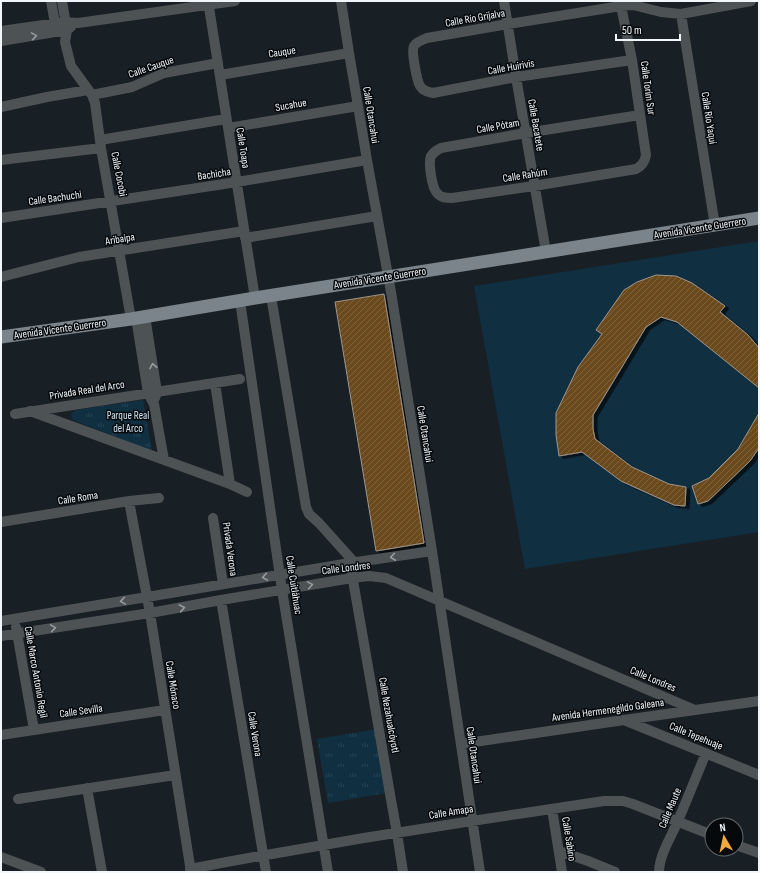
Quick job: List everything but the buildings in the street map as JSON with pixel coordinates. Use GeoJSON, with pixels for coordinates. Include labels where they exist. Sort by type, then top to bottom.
{"type":"FeatureCollection","features":[{"type":"Feature","properties":{"kind":"main road","name":"Avenida Vicente Guerrero"},"geometry":{"type":"LineString","coordinates":[[2,338],[137,318],[759,218]]}},
{"type":"Feature","properties":{"kind":"street"},"geometry":{"type":"LineString","coordinates":[[51,1],[55,28],[66,42]]}},
{"type":"Feature","properties":{"kind":"street","name":"Calle Cocobi"},"geometry":{"type":"LineString","coordinates":[[62,1],[66,26],[66,42],[71,66],[90,93],[95,103],[120,251],[137,318]]}},
{"type":"Feature","properties":{"kind":"street"},"geometry":{"type":"LineString","coordinates":[[1,41],[78,23],[208,3],[235,1]]}},
{"type":"Feature","properties":{"kind":"street","name":"Calle Otancahui"},"geometry":{"type":"LineString","coordinates":[[341,1],[388,277],[432,551],[480,872]]}},
{"type":"Feature","properties":{"kind":"street","name":"Calle Bacatete"},"geometry":{"type":"LineString","coordinates":[[504,1],[546,252]]}},
{"type":"Feature","properties":{"kind":"street","name":"Calle Río Grijalva"},"geometry":{"type":"LineString","coordinates":[[415,64],[414,46],[416,43],[427,38],[621,6],[633,5],[661,12],[681,14],[750,1]]}},
{"type":"Feature","properties":{"kind":"street","name":"Calle Toapa"},"geometry":{"type":"LineString","coordinates":[[208,3],[255,298]]}},
{"type":"Feature","properties":{"kind":"street","name":"Calle Torím Sur"},"geometry":{"type":"LineString","coordinates":[[621,6],[632,60],[646,155],[644,163],[636,169]]}},
{"type":"Feature","properties":{"kind":"street","name":"Calle Río Yaqui"},"geometry":{"type":"LineString","coordinates":[[681,14],[715,226]]}},
{"type":"Feature","properties":{"kind":"street"},"geometry":{"type":"LineString","coordinates":[[1,31],[55,28]]}},
{"type":"Feature","properties":{"kind":"street","name":"Cauque"},"geometry":{"type":"LineString","coordinates":[[220,74],[349,53]]}},
{"type":"Feature","properties":{"kind":"street","name":"Calle Huirivis"},"geometry":{"type":"LineString","coordinates":[[415,64],[419,85],[423,90],[433,93],[516,77],[632,60]]}},
{"type":"Feature","properties":{"kind":"street","name":"Calle Cauque"},"geometry":{"type":"LineString","coordinates":[[1,107],[47,97],[90,93],[132,86],[164,73],[218,62]]}},
{"type":"Feature","properties":{"kind":"street","name":"Sucahue"},"geometry":{"type":"LineString","coordinates":[[1,160],[227,124],[358,106]]}},
{"type":"Feature","properties":{"kind":"street","name":"Calle Pótam"},"geometry":{"type":"LineString","coordinates":[[431,175],[431,156],[441,148],[640,115]]}},
{"type":"Feature","properties":{"kind":"street","name":"Bachicha"},"geometry":{"type":"LineString","coordinates":[[112,202],[367,160]]}},
{"type":"Feature","properties":{"kind":"street","name":"Calle Rahúm"},"geometry":{"type":"LineString","coordinates":[[431,175],[436,192],[440,196],[452,198],[636,169]]}},
{"type":"Feature","properties":{"kind":"street","name":"Calle Bachuchi"},"geometry":{"type":"LineString","coordinates":[[1,218],[112,202]]}},
{"type":"Feature","properties":{"kind":"street","name":"Aribaipa"},"geometry":{"type":"LineString","coordinates":[[1,277],[79,257],[377,216]]}},
{"type":"Feature","properties":{"kind":"street"},"geometry":{"type":"LineString","coordinates":[[271,296],[306,507],[309,514],[319,523],[352,563]]}},
{"type":"Feature","properties":{"kind":"street","name":"Calle Cuitláhuac"},"geometry":{"type":"LineString","coordinates":[[240,301],[282,590],[328,872]]}},
{"type":"Feature","properties":{"kind":"street"},"geometry":{"type":"LineString","coordinates":[[137,318],[164,460]]}},
{"type":"Feature","properties":{"kind":"street","name":"Privada Real del Arco"},"geometry":{"type":"LineString","coordinates":[[15,414],[240,379]]}},
{"type":"Feature","properties":{"kind":"street"},"geometry":{"type":"LineString","coordinates":[[215,383],[230,484]]}},
{"type":"Feature","properties":{"kind":"street","name":"Privada Real del Arco"},"geometry":{"type":"LineString","coordinates":[[30,411],[230,484],[247,492]]}},
{"type":"Feature","properties":{"kind":"street","name":"Calle Roma"},"geometry":{"type":"LineString","coordinates":[[1,522],[159,498]]}},
{"type":"Feature","properties":{"kind":"street","name":"Calle Mónaco"},"geometry":{"type":"LineString","coordinates":[[129,502],[150,613],[190,871]]}},
{"type":"Feature","properties":{"kind":"street","name":"Privada Verona"},"geometry":{"type":"LineString","coordinates":[[213,518],[223,584]]}},
{"type":"Feature","properties":{"kind":"street","name":"Calle Londres"},"geometry":{"type":"LineString","coordinates":[[1,621],[280,574],[432,551]]}},
{"type":"Feature","properties":{"kind":"street","name":"Calle Nezahualcóyotl"},"geometry":{"type":"LineString","coordinates":[[352,563],[352,578],[397,833],[402,872]]}},
{"type":"Feature","properties":{"kind":"street","name":"Calle Londres"},"geometry":{"type":"LineString","coordinates":[[1,636],[150,613],[369,576],[386,578],[695,710]]}},
{"type":"Feature","properties":{"kind":"street","name":"Calle Verona"},"geometry":{"type":"LineString","coordinates":[[221,600],[266,872]]}},
{"type":"Feature","properties":{"kind":"street","name":"Calle Marco Antonio Regil"},"geometry":{"type":"LineString","coordinates":[[15,618],[34,730]]}},
{"type":"Feature","properties":{"kind":"street","name":"Avenida Hermenegildo Galeana"},"geometry":{"type":"LineString","coordinates":[[461,744],[759,701]]}},
{"type":"Feature","properties":{"kind":"street","name":"Calle Sevilla"},"geometry":{"type":"LineString","coordinates":[[1,735],[165,710]]}},
{"type":"Feature","properties":{"kind":"street","name":"Calle Tepehuaje"},"geometry":{"type":"LineString","coordinates":[[624,720],[759,775]]}},
{"type":"Feature","properties":{"kind":"street","name":"Calle Maute"},"geometry":{"type":"LineString","coordinates":[[659,872],[664,853],[706,754]]}},
{"type":"Feature","properties":{"kind":"street"},"geometry":{"type":"LineString","coordinates":[[18,799],[175,775]]}},
{"type":"Feature","properties":{"kind":"street"},"geometry":{"type":"LineString","coordinates":[[87,788],[102,872]]}},
{"type":"Feature","properties":{"kind":"street","name":"Calle Amapa"},"geometry":{"type":"LineString","coordinates":[[190,871],[263,855],[604,801],[623,801],[633,804],[704,832]]}},
{"type":"Feature","properties":{"kind":"street","name":"Calle Sabino"},"geometry":{"type":"LineString","coordinates":[[552,809],[562,872]]}},
{"type":"Feature","properties":{"kind":"street"},"geometry":{"type":"LineString","coordinates":[[744,848],[759,853]]}},
{"type":"Feature","properties":{"kind":"street"},"geometry":{"type":"LineString","coordinates":[[559,851],[615,872]]}},
{"type":"Feature","properties":{"kind":"street"},"geometry":{"type":"LineString","coordinates":[[1,857],[41,872]]}},
{"type":"Feature","properties":{"kind":"green space"},"geometry":{"type":"Polygon","coordinates":[[[759,241],[759,532],[525,569],[474,286],[759,241]]]}},
{"type":"Feature","properties":{"kind":"green space","name":"Parque Real del Arco"},"geometry":{"type":"Polygon","coordinates":[[[143,400],[152,451],[73,420],[71,416],[71,414],[76,410],[143,400]]]}},
{"type":"Feature","properties":{"kind":"green space"},"geometry":{"type":"Polygon","coordinates":[[[377,729],[387,793],[328,803],[317,739],[377,729]]]}}]}
